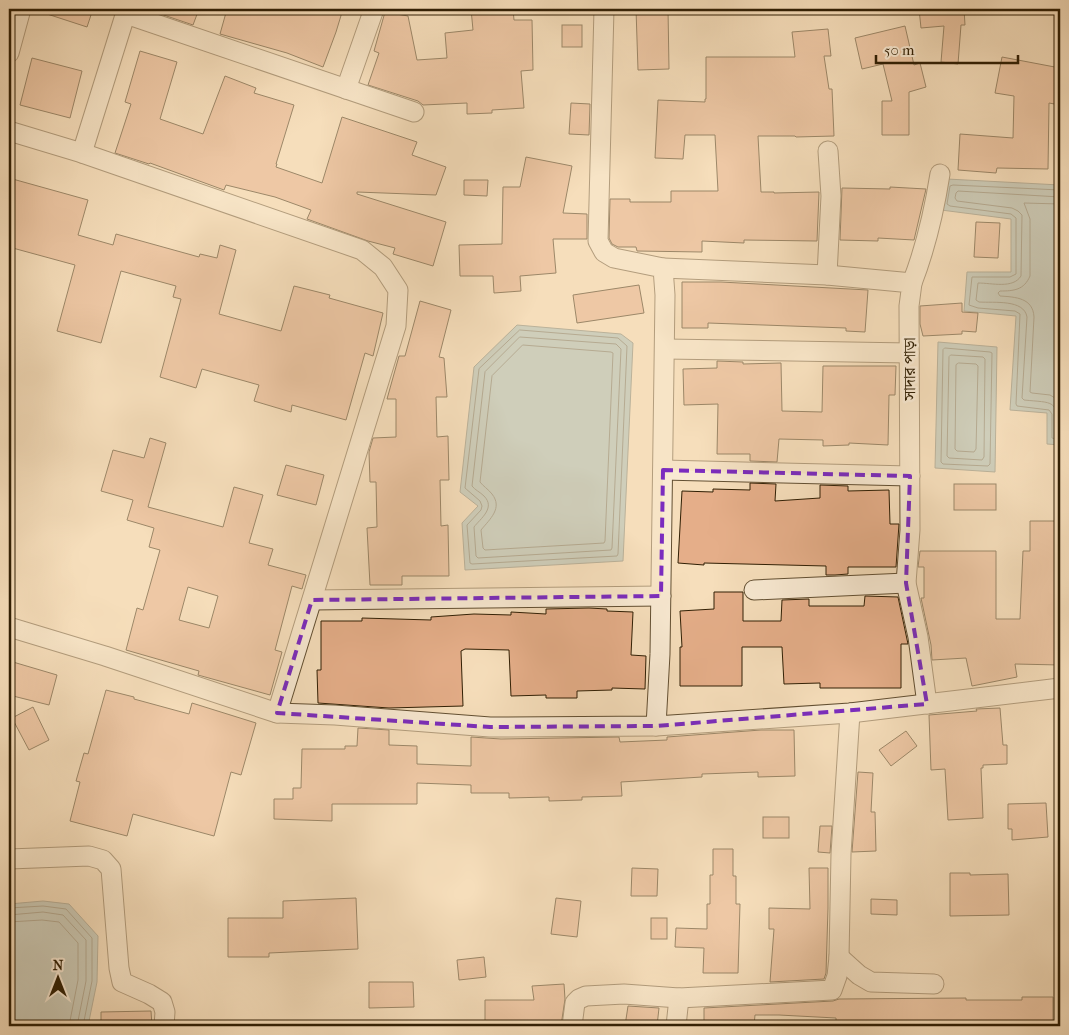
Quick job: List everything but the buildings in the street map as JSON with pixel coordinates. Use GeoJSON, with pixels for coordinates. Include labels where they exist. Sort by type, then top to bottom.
{"type":"FeatureCollection","features":[{"type":"Feature","properties":{"kind":"street"},"geometry":{"type":"LineString","coordinates":[[9,53],[21,9]]}},
{"type":"Feature","properties":{"kind":"street"},"geometry":{"type":"LineString","coordinates":[[346,89],[374,9]]}},
{"type":"Feature","properties":{"kind":"street"},"geometry":{"type":"LineString","coordinates":[[604,9],[598,241],[604,252],[614,258],[663,268],[828,275],[912,283]]}},
{"type":"Feature","properties":{"kind":"street"},"geometry":{"type":"LineString","coordinates":[[82,153],[126,12],[414,112]]}},
{"type":"Feature","properties":{"kind":"street"},"geometry":{"type":"LineString","coordinates":[[9,131],[82,153],[362,250],[383,267],[398,290],[396,326],[277,713]]}},
{"type":"Feature","properties":{"kind":"street"},"geometry":{"type":"LineString","coordinates":[[828,151],[831,196],[828,275]]}},
{"type":"Feature","properties":{"kind":"street","name":"সাদার পাড়া"},"geometry":{"type":"LineString","coordinates":[[927,704],[918,637],[906,583],[910,530],[909,306],[912,283],[923,255],[935,206],[940,174]]}},
{"type":"Feature","properties":{"kind":"street"},"geometry":{"type":"LineString","coordinates":[[656,726],[663,470],[665,295],[663,268]]}},
{"type":"Feature","properties":{"kind":"street"},"geometry":{"type":"LineString","coordinates":[[664,349],[909,353]]}},
{"type":"Feature","properties":{"kind":"street"},"geometry":{"type":"LineString","coordinates":[[663,470],[910,476]]}},
{"type":"Feature","properties":{"kind":"street"},"geometry":{"type":"LineString","coordinates":[[754,590],[906,583]]}},
{"type":"Feature","properties":{"kind":"street"},"geometry":{"type":"LineString","coordinates":[[312,600],[661,596]]}},
{"type":"Feature","properties":{"kind":"street"},"geometry":{"type":"LineString","coordinates":[[9,627],[105,656],[277,713],[335,715],[490,727],[656,726],[850,713],[1060,688]]}},
{"type":"Feature","properties":{"kind":"street"},"geometry":{"type":"LineString","coordinates":[[572,1026],[575,1003],[586,996],[624,994],[679,998],[832,990],[837,976],[839,957],[841,854],[850,713]]}},
{"type":"Feature","properties":{"kind":"street"},"geometry":{"type":"LineString","coordinates":[[9,859],[88,856],[103,860],[111,869],[119,968],[122,982],[162,1002],[165,1012],[164,1026]]}},
{"type":"Feature","properties":{"kind":"street"},"geometry":{"type":"LineString","coordinates":[[839,957],[871,982],[934,984]]}},
{"type":"Feature","properties":{"kind":"street"},"geometry":{"type":"LineString","coordinates":[[676,1026],[679,998]]}},
{"type":"Feature","properties":{"kind":"highlighted area"},"geometry":{"type":"Polygon","coordinates":[[[663,470],[910,476],[906,583],[927,704],[656,726],[490,727],[277,713],[312,600],[661,596],[663,470]]]}},
{"type":"Feature","properties":{"kind":"water"},"geometry":{"type":"Polygon","coordinates":[[[947,179],[1060,185],[1060,445],[1047,444],[1047,413],[1010,410],[1016,316],[964,311],[967,272],[1011,272],[1011,219],[941,210],[947,179]]]}},
{"type":"Feature","properties":{"kind":"water"},"geometry":{"type":"Polygon","coordinates":[[[517,325],[621,334],[633,343],[623,561],[465,570],[462,523],[478,506],[460,492],[474,367],[517,325]]]}},
{"type":"Feature","properties":{"kind":"water"},"geometry":{"type":"Polygon","coordinates":[[[938,342],[997,347],[995,472],[935,468],[938,342]]]}},
{"type":"Feature","properties":{"kind":"water"},"geometry":{"type":"Polygon","coordinates":[[[43,901],[69,904],[98,936],[97,982],[88,1026],[9,1026],[9,904],[43,901]]]}}]}
